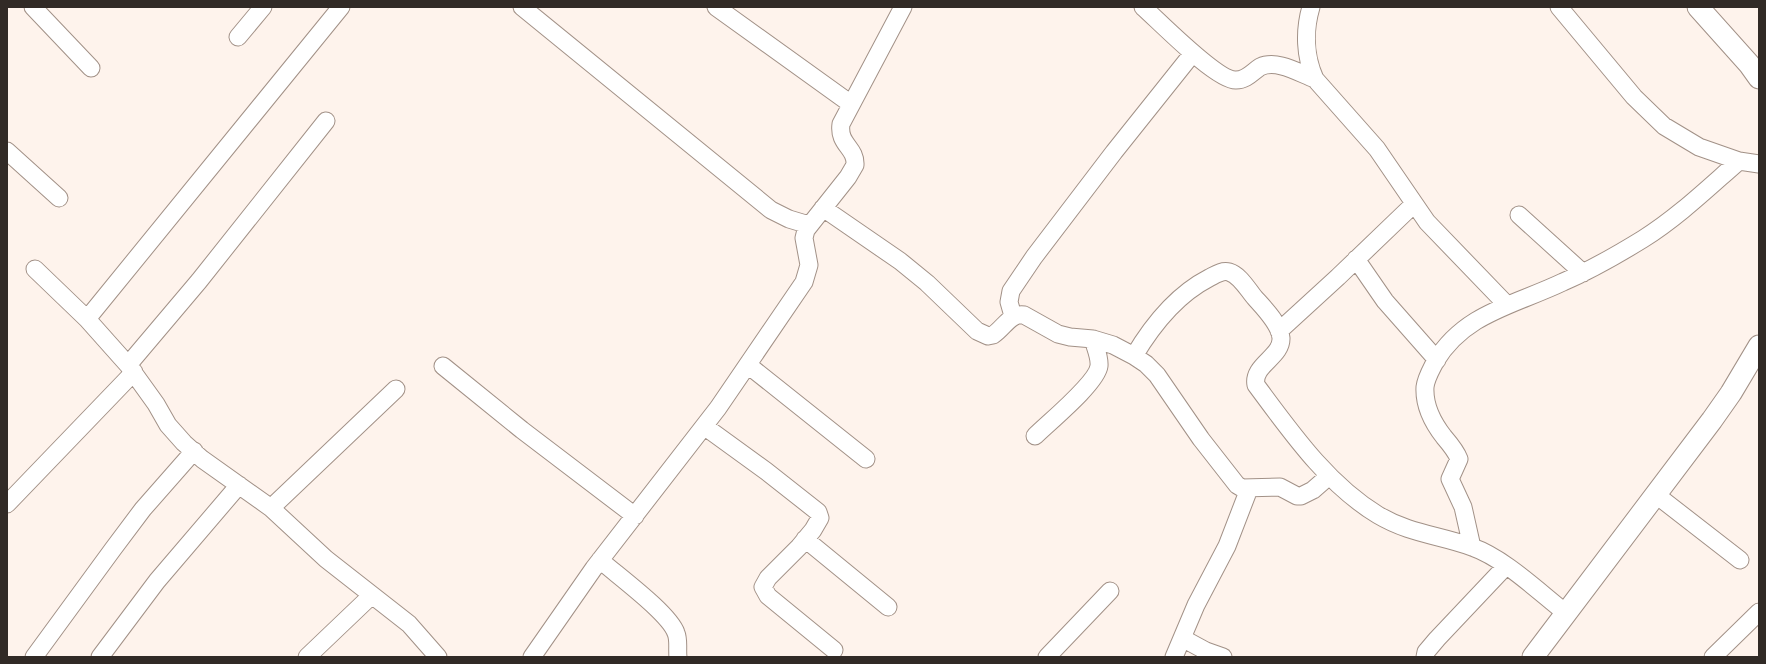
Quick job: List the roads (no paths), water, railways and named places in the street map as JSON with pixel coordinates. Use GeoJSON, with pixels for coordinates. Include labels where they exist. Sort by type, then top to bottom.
{"type":"FeatureCollection","features":[{"type":"Feature","properties":{"kind":"main road"},"geometry":{"type":"LineString","coordinates":[[1698,7],[1749,64],[1759,78]]}},
{"type":"Feature","properties":{"kind":"main road"},"geometry":{"type":"LineString","coordinates":[[1534,657],[1712,420],[1739,381],[1759,346]]}},
{"type":"Feature","properties":{"kind":"street"},"geometry":{"type":"LineString","coordinates":[[33,7],[91,68]]}},
{"type":"Feature","properties":{"kind":"street"},"geometry":{"type":"LineString","coordinates":[[238,37],[263,7]]}},
{"type":"Feature","properties":{"kind":"street"},"geometry":{"type":"LineString","coordinates":[[87,319],[341,7]]}},
{"type":"Feature","properties":{"kind":"street"},"geometry":{"type":"LineString","coordinates":[[522,7],[765,205],[789,219],[809,225]]}},
{"type":"Feature","properties":{"kind":"street"},"geometry":{"type":"LineString","coordinates":[[716,7],[851,104]]}},
{"type":"Feature","properties":{"kind":"street"},"geometry":{"type":"LineString","coordinates":[[532,657],[600,560],[704,426],[748,365],[804,282],[809,265],[804,234],[822,208],[848,177],[855,165],[854,155],[843,140],[840,133],[841,124],[903,7]]}},
{"type":"Feature","properties":{"kind":"street"},"geometry":{"type":"LineString","coordinates":[[1144,7],[1193,53],[1212,68],[1235,81],[1244,79],[1259,68],[1269,64],[1279,65],[1315,80]]}},
{"type":"Feature","properties":{"kind":"street"},"geometry":{"type":"LineString","coordinates":[[1311,7],[1307,42],[1310,66],[1315,80],[1376,149],[1427,222],[1507,306]]}},
{"type":"Feature","properties":{"kind":"street"},"geometry":{"type":"LineString","coordinates":[[1559,7],[1634,97],[1664,126],[1699,147],[1739,161],[1759,164]]}},
{"type":"Feature","properties":{"kind":"street"},"geometry":{"type":"LineString","coordinates":[[1013,316],[1009,302],[1011,291],[1034,257],[1114,152],[1193,53]]}},
{"type":"Feature","properties":{"kind":"street"},"geometry":{"type":"LineString","coordinates":[[7,504],[131,368],[326,121]]}},
{"type":"Feature","properties":{"kind":"street"},"geometry":{"type":"LineString","coordinates":[[9,155],[59,198]]}},
{"type":"Feature","properties":{"kind":"street"},"geometry":{"type":"LineString","coordinates":[[1472,547],[1463,506],[1450,479],[1459,459],[1458,454],[1434,421],[1426,401],[1425,386],[1428,374],[1437,360],[1452,339],[1468,325],[1494,311],[1583,273],[1644,239],[1670,220],[1739,161]]}},
{"type":"Feature","properties":{"kind":"street"},"geometry":{"type":"LineString","coordinates":[[1279,331],[1414,204]]}},
{"type":"Feature","properties":{"kind":"street"},"geometry":{"type":"LineString","coordinates":[[822,208],[900,261],[927,283],[977,331],[988,336],[993,335],[1013,316],[1024,314],[1058,334],[1070,337],[1094,339],[1113,345],[1134,356],[1157,375],[1201,439],[1237,485],[1242,488],[1249,489],[1274,486],[1280,487],[1296,496],[1301,496],[1313,490],[1329,476]]}},
{"type":"Feature","properties":{"kind":"street"},"geometry":{"type":"LineString","coordinates":[[1519,215],[1583,273]]}},
{"type":"Feature","properties":{"kind":"street"},"geometry":{"type":"LineString","coordinates":[[1356,259],[1385,301],[1437,360]]}},
{"type":"Feature","properties":{"kind":"street"},"geometry":{"type":"LineString","coordinates":[[35,269],[87,319],[131,368],[156,404],[168,425],[194,452],[271,508],[326,559],[409,624],[438,657]]}},
{"type":"Feature","properties":{"kind":"street"},"geometry":{"type":"LineString","coordinates":[[1134,356],[1147,335],[1176,300],[1205,280],[1223,272],[1234,274],[1264,309],[1279,331],[1280,342],[1258,372],[1255,378],[1256,385],[1329,476],[1358,501],[1378,515],[1397,525],[1417,533],[1472,547],[1485,552],[1506,566],[1566,613]]}},
{"type":"Feature","properties":{"kind":"street"},"geometry":{"type":"LineString","coordinates":[[1035,436],[1087,386],[1095,376],[1099,367],[1094,339]]}},
{"type":"Feature","properties":{"kind":"street"},"geometry":{"type":"LineString","coordinates":[[748,365],[866,459]]}},
{"type":"Feature","properties":{"kind":"street"},"geometry":{"type":"LineString","coordinates":[[443,366],[522,430],[635,516]]}},
{"type":"Feature","properties":{"kind":"street"},"geometry":{"type":"LineString","coordinates":[[271,508],[396,389]]}},
{"type":"Feature","properties":{"kind":"street"},"geometry":{"type":"LineString","coordinates":[[704,426],[816,509],[820,518],[818,522],[805,539],[768,578],[763,587],[768,596],[834,650]]}},
{"type":"Feature","properties":{"kind":"street"},"geometry":{"type":"LineString","coordinates":[[34,657],[76,597],[126,532],[194,452]]}},
{"type":"Feature","properties":{"kind":"street"},"geometry":{"type":"LineString","coordinates":[[100,657],[157,581],[239,485]]}},
{"type":"Feature","properties":{"kind":"street"},"geometry":{"type":"LineString","coordinates":[[1174,657],[1196,605],[1227,546],[1249,489]]}},
{"type":"Feature","properties":{"kind":"street"},"geometry":{"type":"LineString","coordinates":[[1655,494],[1740,560]]}},
{"type":"Feature","properties":{"kind":"street"},"geometry":{"type":"LineString","coordinates":[[805,539],[888,608]]}},
{"type":"Feature","properties":{"kind":"street"},"geometry":{"type":"LineString","coordinates":[[600,560],[672,624],[676,633],[678,657]]}},
{"type":"Feature","properties":{"kind":"street"},"geometry":{"type":"LineString","coordinates":[[1425,657],[1426,652],[1437,639],[1506,566]]}},
{"type":"Feature","properties":{"kind":"street"},"geometry":{"type":"LineString","coordinates":[[1047,657],[1110,591]]}},
{"type":"Feature","properties":{"kind":"street"},"geometry":{"type":"LineString","coordinates":[[307,657],[372,595]]}},
{"type":"Feature","properties":{"kind":"street"},"geometry":{"type":"LineString","coordinates":[[1713,657],[1759,612]]}},
{"type":"Feature","properties":{"kind":"street"},"geometry":{"type":"LineString","coordinates":[[1182,638],[1206,651],[1223,657]]}}]}
